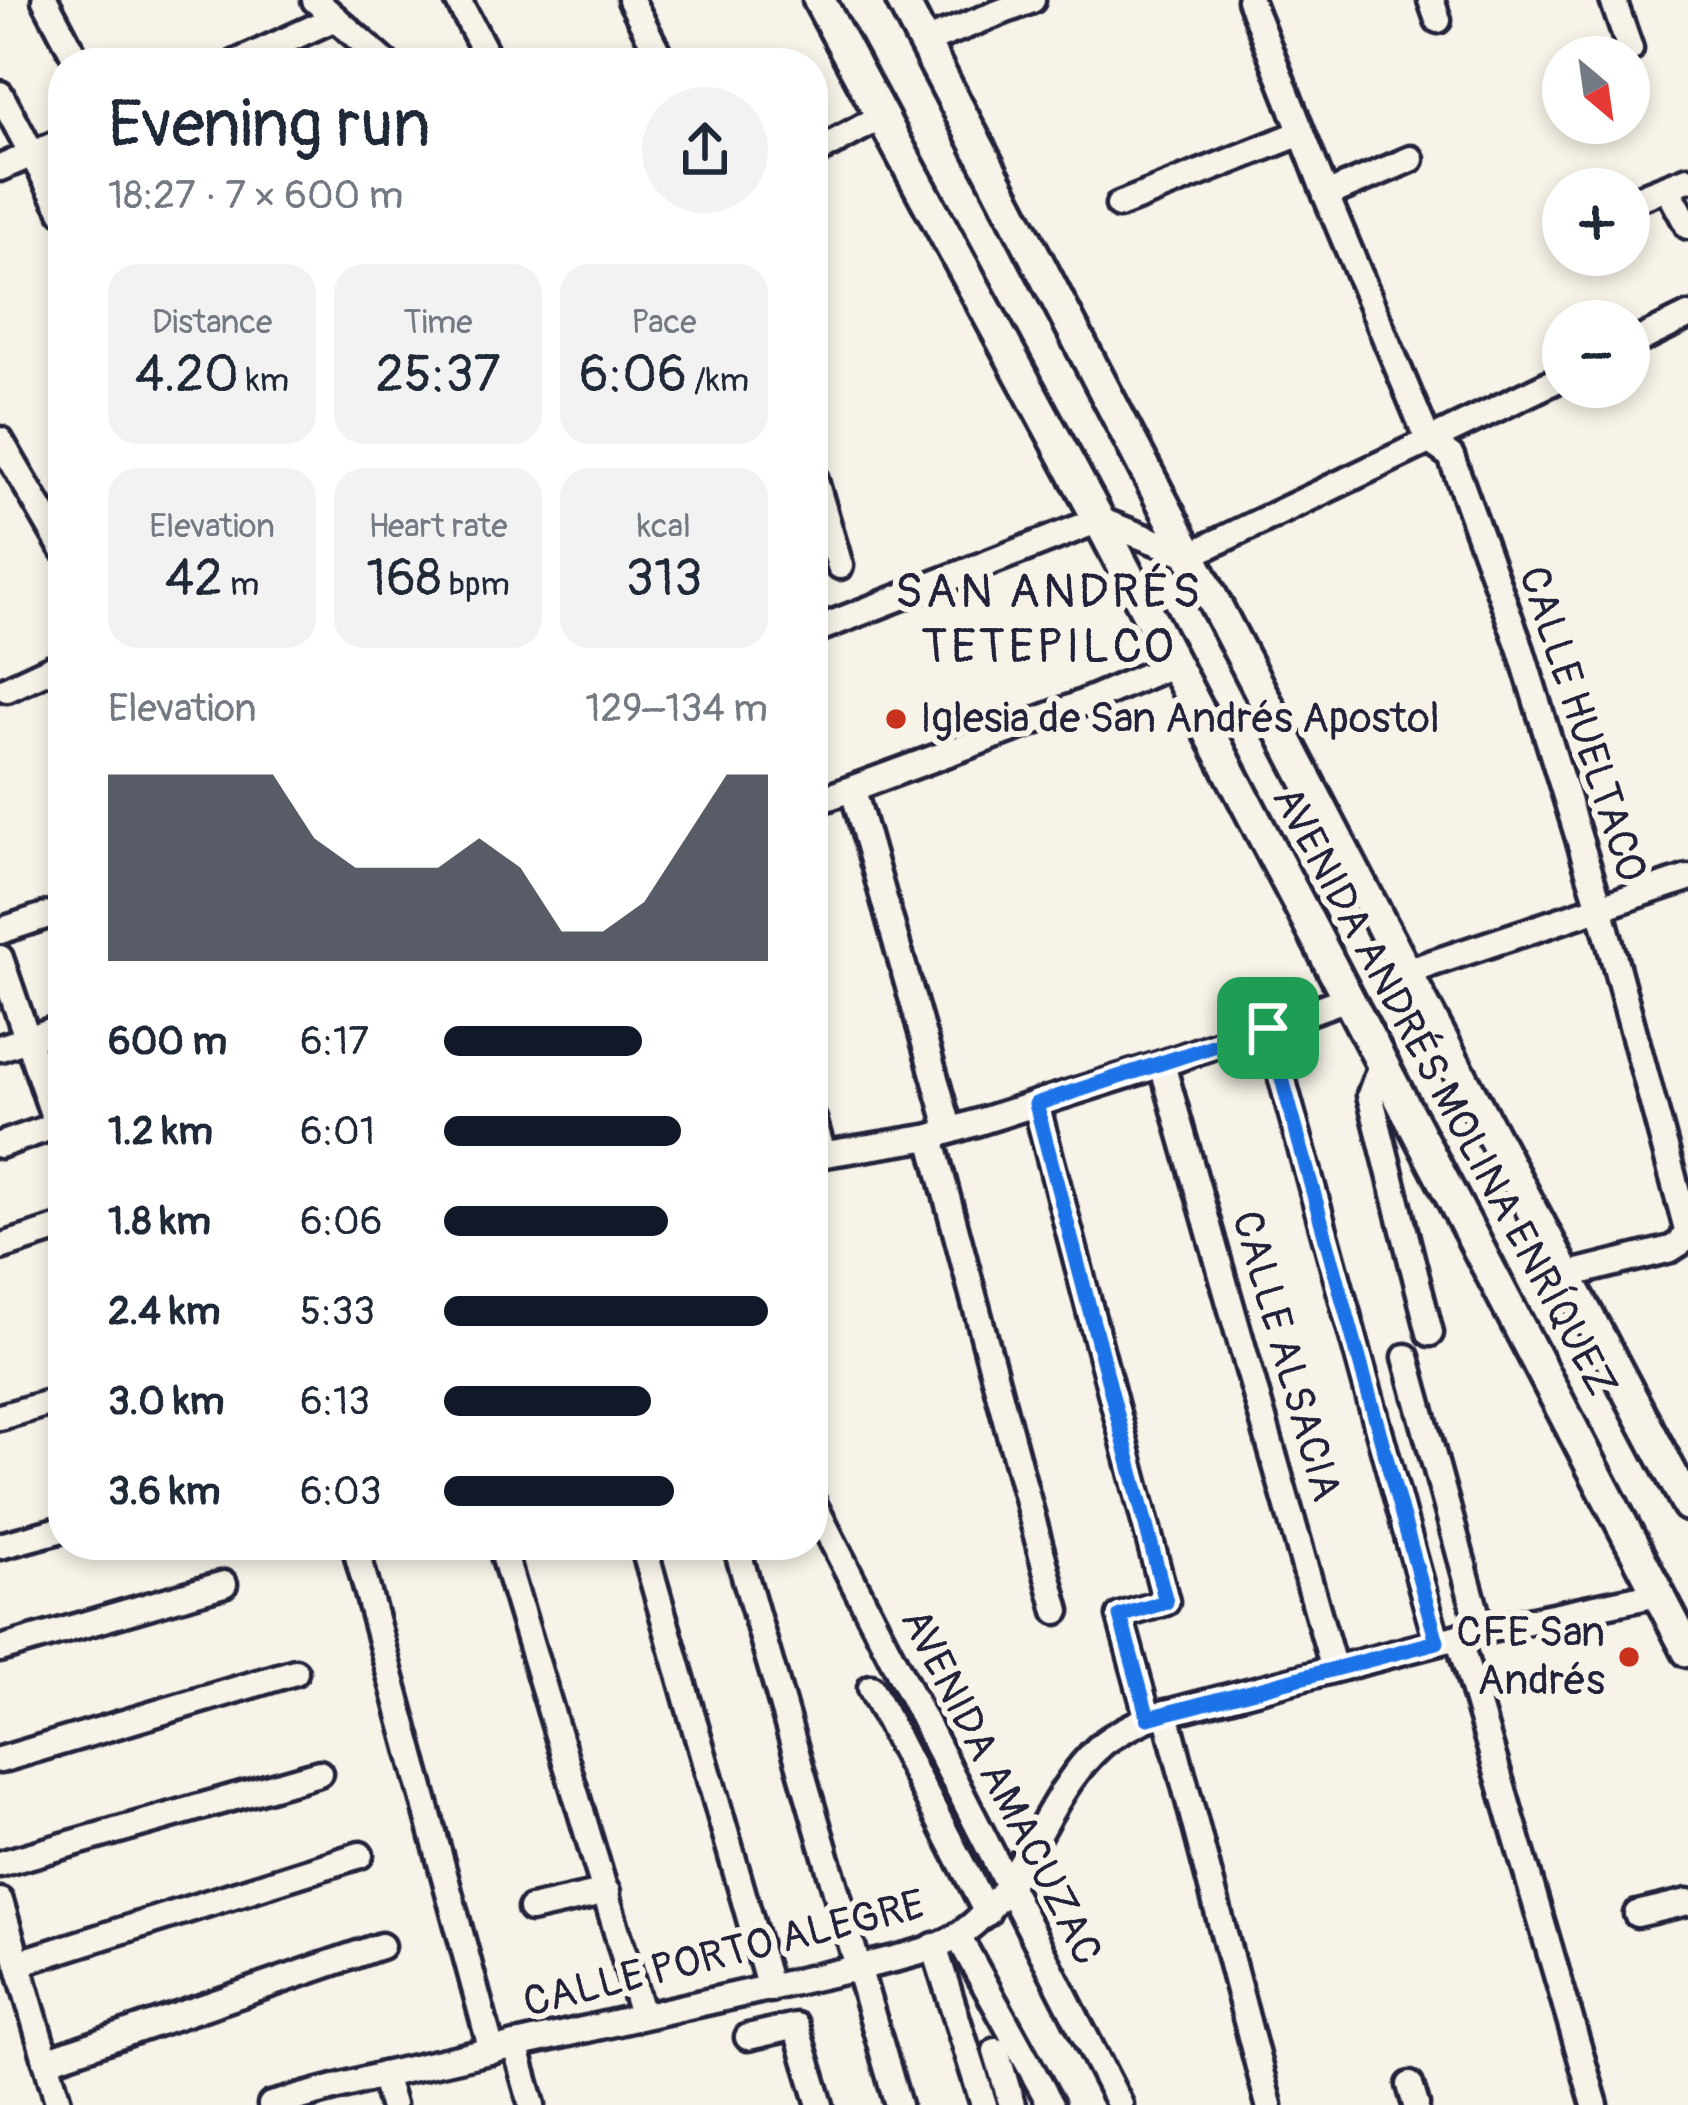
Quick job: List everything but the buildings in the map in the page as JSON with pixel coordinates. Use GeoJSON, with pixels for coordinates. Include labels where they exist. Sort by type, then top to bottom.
{"type":"FeatureCollection","features":[{"type":"Feature","properties":{"kind":"main road","name":"AVENIDA ANDRÉS MOLINA ENRÍQUEZ"},"geometry":{"type":"LineString","coordinates":[[819,0],[1100,520],[1688,1651]]}},
{"type":"Feature","properties":{"kind":"main road","name":"AVENIDA ANDRÉS MOLINA ENRÍQUEZ"},"geometry":{"type":"LineString","coordinates":[[902,0],[1688,1505]]}},
{"type":"Feature","properties":{"kind":"street"},"geometry":{"type":"LineString","coordinates":[[45,0],[70,48]]}},
{"type":"Feature","properties":{"kind":"street"},"geometry":{"type":"LineString","coordinates":[[315,0],[369,48]]}},
{"type":"Feature","properties":{"kind":"street"},"geometry":{"type":"LineString","coordinates":[[458,0],[483,48]]}},
{"type":"Feature","properties":{"kind":"street"},"geometry":{"type":"LineString","coordinates":[[631,0],[655,48]]}},
{"type":"Feature","properties":{"kind":"street"},"geometry":{"type":"LineString","coordinates":[[924,42],[1032,0]]}},
{"type":"Feature","properties":{"kind":"street","name":"CALLE HUELTACO"},"geometry":{"type":"LineString","coordinates":[[1250,0],[1429,440],[1451,456],[1521,650],[1600,907],[1687,1229],[1682,1242],[1671,1249],[1567,1275]]}},
{"type":"Feature","properties":{"kind":"street"},"geometry":{"type":"LineString","coordinates":[[1613,0],[1625,36]]}},
{"type":"Feature","properties":{"kind":"street"},"geometry":{"type":"LineString","coordinates":[[269,48],[335,18]]}},
{"type":"Feature","properties":{"kind":"street"},"geometry":{"type":"LineString","coordinates":[[0,94],[48,183]]}},
{"type":"Feature","properties":{"kind":"street"},"geometry":{"type":"LineString","coordinates":[[828,146],[880,117]]}},
{"type":"Feature","properties":{"kind":"street"},"geometry":{"type":"LineString","coordinates":[[1119,205],[1301,133]]}},
{"type":"Feature","properties":{"kind":"street"},"geometry":{"type":"LineString","coordinates":[[0,168],[48,148]]}},
{"type":"Feature","properties":{"kind":"street"},"geometry":{"type":"LineString","coordinates":[[1326,195],[1411,159]]}},
{"type":"Feature","properties":{"kind":"street"},"geometry":{"type":"LineString","coordinates":[[1678,184],[1688,226]]}},
{"type":"Feature","properties":{"kind":"street"},"geometry":{"type":"LineString","coordinates":[[1650,335],[1688,316]]}},
{"type":"Feature","properties":{"kind":"street"},"geometry":{"type":"LineString","coordinates":[[828,626],[1100,520],[1190,555],[1542,387]]}},
{"type":"Feature","properties":{"kind":"street"},"geometry":{"type":"LineString","coordinates":[[4,457],[48,526]]}},
{"type":"Feature","properties":{"kind":"street"},"geometry":{"type":"LineString","coordinates":[[828,525],[840,566]]}},
{"type":"Feature","properties":{"kind":"street"},"geometry":{"type":"LineString","coordinates":[[828,798],[1174,664]]}},
{"type":"Feature","properties":{"kind":"street"},"geometry":{"type":"LineString","coordinates":[[7,688],[48,670]]}},
{"type":"Feature","properties":{"kind":"street"},"geometry":{"type":"LineString","coordinates":[[853,790],[1058,1611]]}},
{"type":"Feature","properties":{"kind":"street"},"geometry":{"type":"LineString","coordinates":[[1406,972],[1688,878]]}},
{"type":"Feature","properties":{"kind":"street"},"geometry":{"type":"LineString","coordinates":[[0,931],[48,915]]}},
{"type":"Feature","properties":{"kind":"street"},"geometry":{"type":"LineString","coordinates":[[0,958],[48,1093]]}},
{"type":"Feature","properties":{"kind":"street"},"geometry":{"type":"LineString","coordinates":[[828,1153],[940,1134],[1162,1064],[1348,998]]}},
{"type":"Feature","properties":{"kind":"street"},"geometry":{"type":"LineString","coordinates":[[1268,1028],[1459,1636],[1594,2105]]}},
{"type":"Feature","properties":{"kind":"street"},"geometry":{"type":"LineString","coordinates":[[0,1048],[48,1032]]}},
{"type":"Feature","properties":{"kind":"street"},"geometry":{"type":"LineString","coordinates":[[1382,1062],[1370,1095],[1430,1333]]}},
{"type":"Feature","properties":{"kind":"street","name":"CALLE ALSACIA"},"geometry":{"type":"LineString","coordinates":[[1162,1064],[1334,1669]]}},
{"type":"Feature","properties":{"kind":"street"},"geometry":{"type":"LineString","coordinates":[[1036,1104],[1166,1602],[1120,1616],[1157,1715],[1269,2105]]}},
{"type":"Feature","properties":{"kind":"street"},"geometry":{"type":"LineString","coordinates":[[0,1145],[48,1129]]}},
{"type":"Feature","properties":{"kind":"street"},"geometry":{"type":"LineString","coordinates":[[0,1247],[48,1232]]}},
{"type":"Feature","properties":{"kind":"street"},"geometry":{"type":"LineString","coordinates":[[1406,1357],[1459,1636]]}},
{"type":"Feature","properties":{"kind":"street"},"geometry":{"type":"LineString","coordinates":[[0,1417],[48,1403]]}},
{"type":"Feature","properties":{"kind":"street"},"geometry":{"type":"LineString","coordinates":[[0,1546],[48,1533]]}},
{"type":"Feature","properties":{"kind":"street","name":"AVENIDA AMACUZAC"},"geometry":{"type":"LineString","coordinates":[[828,1533],[1120,2105]]}},
{"type":"Feature","properties":{"kind":"street"},"geometry":{"type":"LineString","coordinates":[[360,1560],[503,2048],[532,2105]]}},
{"type":"Feature","properties":{"kind":"street"},"geometry":{"type":"LineString","coordinates":[[507,1560],[642,2015]]}},
{"type":"Feature","properties":{"kind":"street"},"geometry":{"type":"LineString","coordinates":[[647,1560],[770,1989]]}},
{"type":"Feature","properties":{"kind":"street"},"geometry":{"type":"LineString","coordinates":[[740,1560],[898,2105]]}},
{"type":"Feature","properties":{"kind":"street"},"geometry":{"type":"LineString","coordinates":[[0,1649],[224,1584]]}},
{"type":"Feature","properties":{"kind":"street","name":"CALLE PORTO ALEGRE"},"geometry":{"type":"LineString","coordinates":[[271,2105],[934,1946],[958,1936],[987,1913],[1068,1782],[1102,1743],[1157,1715],[1459,1636],[1658,1594]]}},
{"type":"Feature","properties":{"kind":"street"},"geometry":{"type":"LineString","coordinates":[[0,1760],[295,1672]]}},
{"type":"Feature","properties":{"kind":"street"},"geometry":{"type":"LineString","coordinates":[[872,1688],[987,1913]]}},
{"type":"Feature","properties":{"kind":"street"},"geometry":{"type":"LineString","coordinates":[[0,1864],[319,1773]]}},
{"type":"Feature","properties":{"kind":"street"},"geometry":{"type":"LineString","coordinates":[[19,1963],[360,1855]]}},
{"type":"Feature","properties":{"kind":"street"},"geometry":{"type":"LineString","coordinates":[[531,1909],[607,1892]]}},
{"type":"Feature","properties":{"kind":"street"},"geometry":{"type":"LineString","coordinates":[[0,1901],[59,2105]]}},
{"type":"Feature","properties":{"kind":"street"},"geometry":{"type":"LineString","coordinates":[[1637,1914],[1688,1902]]}},
{"type":"Feature","properties":{"kind":"street"},"geometry":{"type":"LineString","coordinates":[[958,1936],[1051,2105]]}},
{"type":"Feature","properties":{"kind":"street"},"geometry":{"type":"LineString","coordinates":[[46,2060],[381,1946]]}},
{"type":"Feature","properties":{"kind":"street"},"geometry":{"type":"LineString","coordinates":[[934,1946],[984,2105]]}},
{"type":"Feature","properties":{"kind":"street"},"geometry":{"type":"LineString","coordinates":[[748,2037],[796,2026],[820,2105]]}},
{"type":"Feature","properties":{"kind":"street"},"geometry":{"type":"LineString","coordinates":[[996,2051],[1012,2105]]}},
{"type":"Feature","properties":{"kind":"street"},"geometry":{"type":"LineString","coordinates":[[383,2075],[392,2105]]}},
{"type":"Feature","properties":{"kind":"place","name":"Iglesia de San Andrés Apostol"},"geometry":{"type":"Point","coordinates":[896,719]}},
{"type":"Feature","properties":{"kind":"place","name":"CFE San Andrés"},"geometry":{"type":"Point","coordinates":[1629,1657]}},
{"type":"Feature","properties":{"kind":"district","name":"SAN ANDRÉS TETEPILCO"},"geometry":{"type":"Point","coordinates":[1049,620]}},
{"type":"Feature","properties":{"kind":"route"},"geometry":{"type":"LineString","coordinates":[[1268,1028],[1437,1642],[1148,1718],[1120,1616],[1166,1602],[1036,1104],[1268,1028]]}}]}
